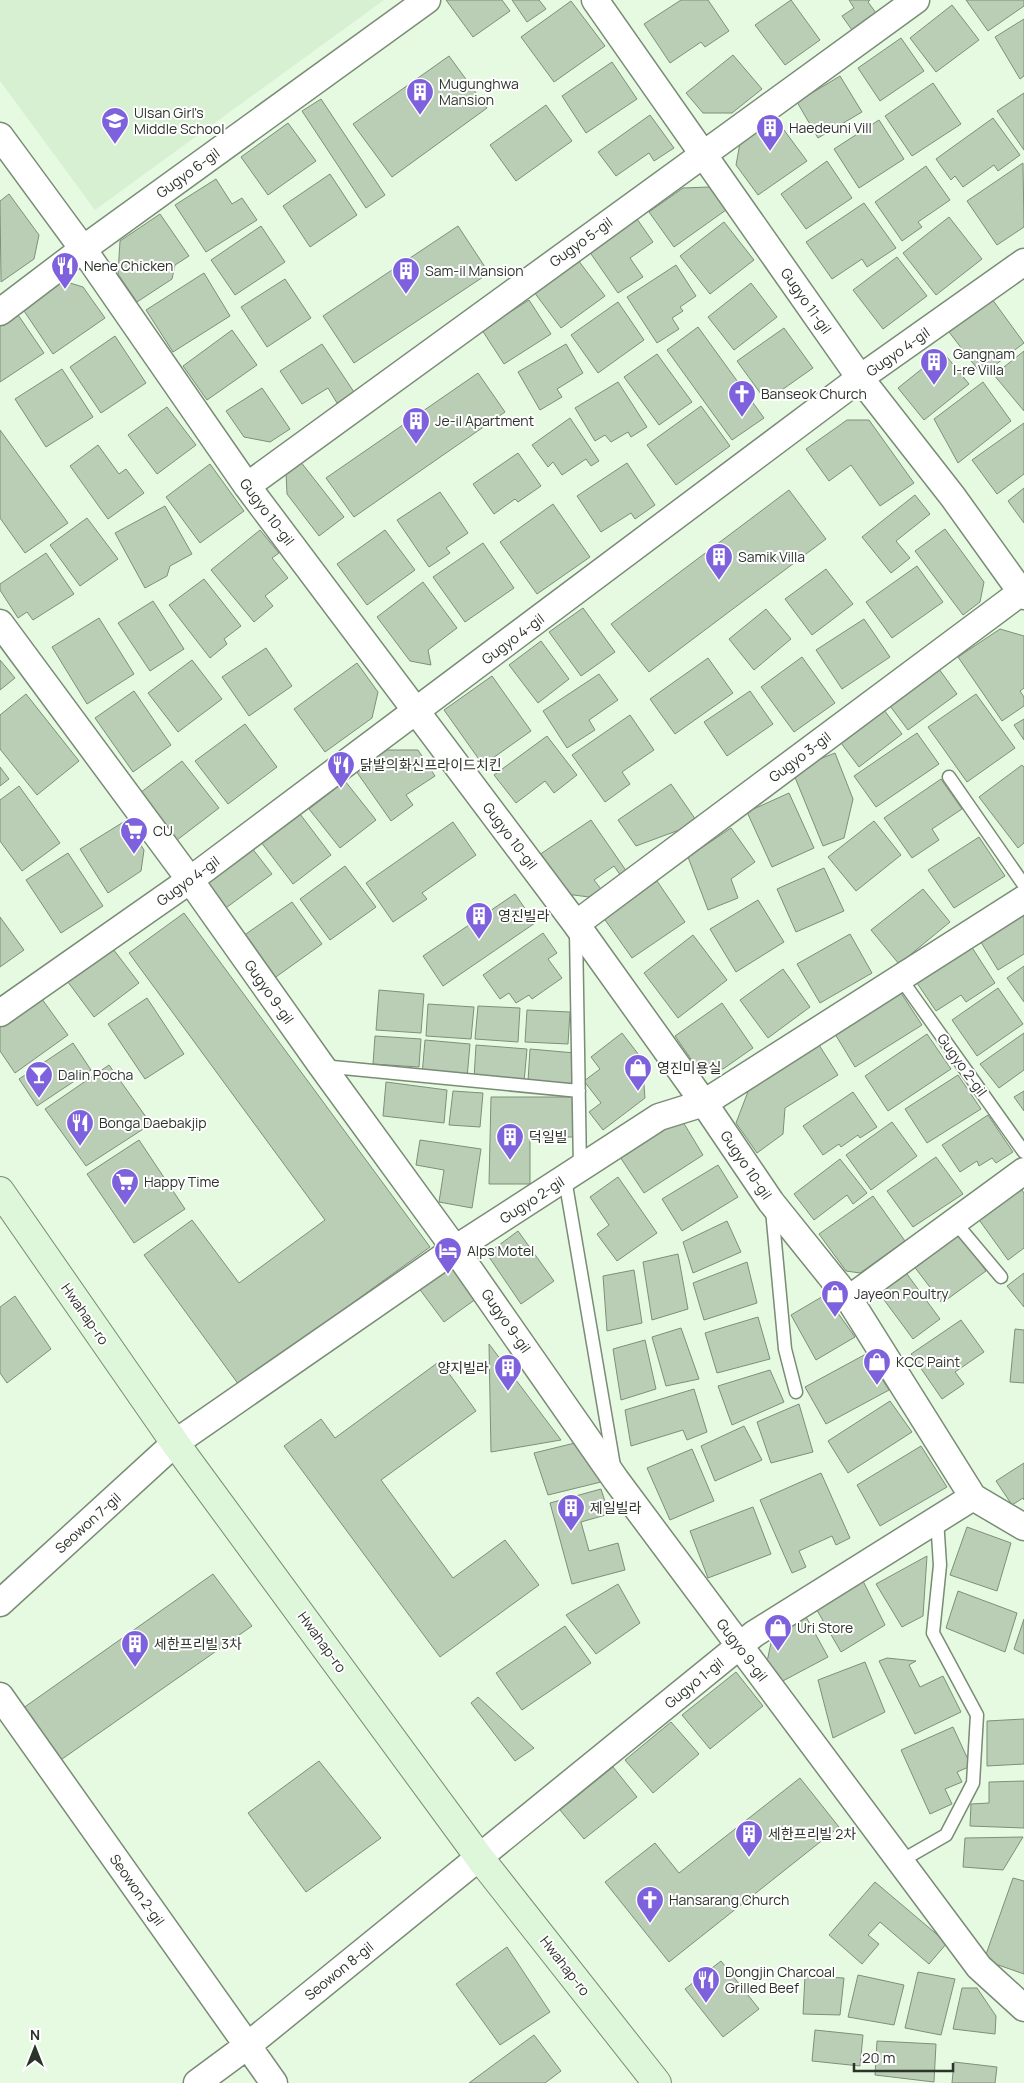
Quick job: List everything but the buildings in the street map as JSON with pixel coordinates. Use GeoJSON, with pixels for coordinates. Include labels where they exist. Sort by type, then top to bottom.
{"type":"FeatureCollection","features":[{"type":"Feature","properties":{"kind":"main road","name":"Hwahap-ro"},"geometry":{"type":"LineString","coordinates":[[0,1191],[175,1443],[479,1857],[657,2083]]}},
{"type":"Feature","properties":{"kind":"street","name":"Gugyo 6-gil"},"geometry":{"type":"LineString","coordinates":[[0,312],[82,249],[427,0]]}},
{"type":"Feature","properties":{"kind":"street","name":"Gugyo 11-gil"},"geometry":{"type":"LineString","coordinates":[[595,0],[860,378],[953,497],[1023,592]]}},
{"type":"Feature","properties":{"kind":"street","name":"Gugyo 5-gil"},"geometry":{"type":"LineString","coordinates":[[247,486],[916,0]]}},
{"type":"Feature","properties":{"kind":"street","name":"Gugyo 10-gil"},"geometry":{"type":"LineString","coordinates":[[0,136],[82,249],[247,486],[576,924],[704,1103],[771,1202],[848,1299],[973,1497],[1024,1527]]}},
{"type":"Feature","properties":{"kind":"street","name":"Gugyo 4-gil"},"geometry":{"type":"LineString","coordinates":[[0,1012],[190,880],[860,378],[1024,262]]}},
{"type":"Feature","properties":{"kind":"street","name":"Gugyo 3-gil"},"geometry":{"type":"LineString","coordinates":[[576,924],[1023,592]]}},
{"type":"Feature","properties":{"kind":"street","name":"Gugyo 9-gil"},"geometry":{"type":"LineString","coordinates":[[0,623],[190,880],[321,1065],[455,1249],[616,1480],[899,1862],[980,1967],[1024,2008]]}},
{"type":"Feature","properties":{"kind":"street","name":"Gugyo 2-gil"},"geometry":{"type":"LineString","coordinates":[[175,1443],[455,1249],[659,1117],[704,1103],[1024,899]]}},
{"type":"Feature","properties":{"kind":"street"},"geometry":{"type":"LineString","coordinates":[[848,1299],[1024,1171]]}},
{"type":"Feature","properties":{"kind":"street","name":"Seowon 7-gil"},"geometry":{"type":"LineString","coordinates":[[0,1603],[175,1443]]}},
{"type":"Feature","properties":{"kind":"street","name":"Gugyo 1-gil"},"geometry":{"type":"LineString","coordinates":[[479,1857],[754,1634],[973,1497]]}},
{"type":"Feature","properties":{"kind":"street","name":"Seowon 2-gil"},"geometry":{"type":"LineString","coordinates":[[0,1696],[274,2083]]}},
{"type":"Feature","properties":{"kind":"street","name":"Seowon 8-gil"},"geometry":{"type":"LineString","coordinates":[[198,2083],[247,2046],[479,1857]]}},
{"type":"Feature","properties":{"kind":"lane"},"geometry":{"type":"LineString","coordinates":[[950,777],[1024,885]]}},
{"type":"Feature","properties":{"kind":"lane"},"geometry":{"type":"LineString","coordinates":[[576,924],[578,1091],[572,1174],[616,1480]]}},
{"type":"Feature","properties":{"kind":"lane","name":"Gugyo 2-gil"},"geometry":{"type":"LineString","coordinates":[[900,979],[1024,1152]]}},
{"type":"Feature","properties":{"kind":"lane"},"geometry":{"type":"LineString","coordinates":[[321,1065],[578,1091]]}},
{"type":"Feature","properties":{"kind":"lane"},"geometry":{"type":"LineString","coordinates":[[771,1202],[785,1349],[796,1392]]}},
{"type":"Feature","properties":{"kind":"lane"},"geometry":{"type":"LineString","coordinates":[[954,1221],[1001,1277]]}},
{"type":"Feature","properties":{"kind":"lane"},"geometry":{"type":"LineString","coordinates":[[899,1862],[946,1835],[973,1783],[977,1715],[933,1634],[940,1565],[937,1519]]}},
{"type":"Feature","properties":{"kind":"shaded area","name":"Ulsan Girl's Middle School"},"geometry":{"type":"Polygon","coordinates":[[[0,0],[384,0],[95,210],[0,81],[0,0]]]}},
{"type":"Feature","properties":{"kind":"place","name":"Mugunghwa Mansion"},"geometry":{"type":"Point","coordinates":[420,116]}},
{"type":"Feature","properties":{"kind":"place","name":"Ulsan Girl's Middle School"},"geometry":{"type":"Point","coordinates":[115,145]}},
{"type":"Feature","properties":{"kind":"place","name":"Haedeuni Vill"},"geometry":{"type":"Point","coordinates":[770,152]}},
{"type":"Feature","properties":{"kind":"place","name":"Nene Chicken"},"geometry":{"type":"Point","coordinates":[65,290]}},
{"type":"Feature","properties":{"kind":"place","name":"Sam-il Mansion"},"geometry":{"type":"Point","coordinates":[406,295]}},
{"type":"Feature","properties":{"kind":"place","name":"Gangnam I-re Villa"},"geometry":{"type":"Point","coordinates":[934,386]}},
{"type":"Feature","properties":{"kind":"place","name":"Banseok Church"},"geometry":{"type":"Point","coordinates":[742,418]}},
{"type":"Feature","properties":{"kind":"place","name":"Je-il Apartment"},"geometry":{"type":"Point","coordinates":[416,445]}},
{"type":"Feature","properties":{"kind":"place","name":"Samik Villa"},"geometry":{"type":"Point","coordinates":[719,581]}},
{"type":"Feature","properties":{"kind":"place","name":"닭발의화신프라이드치킨"},"geometry":{"type":"Point","coordinates":[341,789]}},
{"type":"Feature","properties":{"kind":"place","name":"CU"},"geometry":{"type":"Point","coordinates":[134,855]}},
{"type":"Feature","properties":{"kind":"place","name":"영진빌라"},"geometry":{"type":"Point","coordinates":[479,940]}},
{"type":"Feature","properties":{"kind":"place","name":"영진미용실"},"geometry":{"type":"Point","coordinates":[638,1092]}},
{"type":"Feature","properties":{"kind":"place","name":"Dalin Pocha"},"geometry":{"type":"Point","coordinates":[39,1099]}},
{"type":"Feature","properties":{"kind":"place","name":"Bonga Daebakjip"},"geometry":{"type":"Point","coordinates":[80,1147]}},
{"type":"Feature","properties":{"kind":"place","name":"덕일빌"},"geometry":{"type":"Point","coordinates":[510,1161]}},
{"type":"Feature","properties":{"kind":"place","name":"Happy Time"},"geometry":{"type":"Point","coordinates":[125,1206]}},
{"type":"Feature","properties":{"kind":"place","name":"Alps Motel"},"geometry":{"type":"Point","coordinates":[448,1275]}},
{"type":"Feature","properties":{"kind":"place","name":"Jayeon Poultry"},"geometry":{"type":"Point","coordinates":[835,1318]}},
{"type":"Feature","properties":{"kind":"place","name":"KCC Paint"},"geometry":{"type":"Point","coordinates":[877,1386]}},
{"type":"Feature","properties":{"kind":"place","name":"양지빌라"},"geometry":{"type":"Point","coordinates":[508,1392]}},
{"type":"Feature","properties":{"kind":"place","name":"제일빌라"},"geometry":{"type":"Point","coordinates":[571,1532]}},
{"type":"Feature","properties":{"kind":"place","name":"Uri Store"},"geometry":{"type":"Point","coordinates":[778,1652]}},
{"type":"Feature","properties":{"kind":"place","name":"세한프리빌 3차"},"geometry":{"type":"Point","coordinates":[135,1668]}},
{"type":"Feature","properties":{"kind":"place","name":"세한프리빌 2차"},"geometry":{"type":"Point","coordinates":[749,1858]}},
{"type":"Feature","properties":{"kind":"place","name":"Hansarang Church"},"geometry":{"type":"Point","coordinates":[650,1924]}},
{"type":"Feature","properties":{"kind":"place","name":"Dongjin Charcoal Grilled Beef"},"geometry":{"type":"Point","coordinates":[706,2004]}}]}
